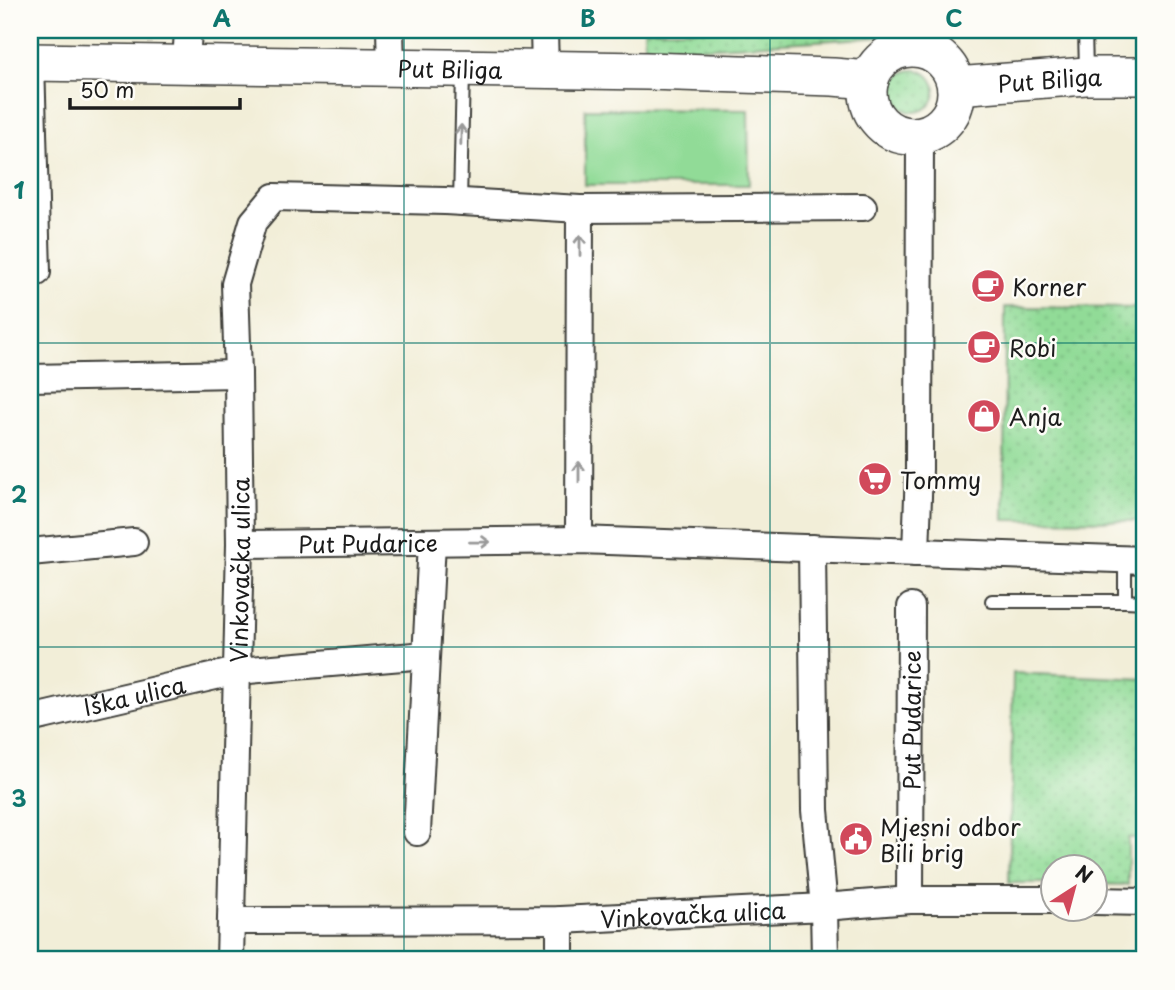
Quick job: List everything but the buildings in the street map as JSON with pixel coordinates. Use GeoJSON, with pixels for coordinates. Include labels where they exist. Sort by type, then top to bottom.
{"type":"FeatureCollection","features":[{"type":"Feature","properties":{"kind":"street"},"geometry":{"type":"LineString","coordinates":[[390,30],[391,67]]}},
{"type":"Feature","properties":{"kind":"street"},"geometry":{"type":"LineString","coordinates":[[544,30],[545,70]]}},
{"type":"Feature","properties":{"kind":"street"},"geometry":{"type":"LineString","coordinates":[[918,39],[944,61],[952,72],[956,99],[944,123],[933,131],[907,136],[884,126],[870,105],[868,93],[875,68],[883,59],[918,39]]}},
{"type":"Feature","properties":{"kind":"street","name":"Put Biliga"},"geometry":{"type":"LineString","coordinates":[[30,62],[187,47],[391,67],[870,80]]}},
{"type":"Feature","properties":{"kind":"street"},"geometry":{"type":"LineString","coordinates":[[30,62],[37,272]]}},
{"type":"Feature","properties":{"kind":"street","name":"Put Biliga"},"geometry":{"type":"LineString","coordinates":[[956,86],[1086,76],[1145,76]]}},
{"type":"Feature","properties":{"kind":"street"},"geometry":{"type":"LineString","coordinates":[[916,552],[919,469],[920,135]]}},
{"type":"Feature","properties":{"kind":"street","name":"Vinkovačka ulica"},"geometry":{"type":"LineString","coordinates":[[230,960],[240,544],[235,284],[253,222],[274,197],[460,202]]}},
{"type":"Feature","properties":{"kind":"street"},"geometry":{"type":"LineString","coordinates":[[460,202],[580,209],[863,207]]}},
{"type":"Feature","properties":{"kind":"street"},"geometry":{"type":"LineString","coordinates":[[579,540],[580,209]]}},
{"type":"Feature","properties":{"kind":"street"},"geometry":{"type":"LineString","coordinates":[[30,378],[238,374]]}},
{"type":"Feature","properties":{"kind":"street","name":"Put Pudarice"},"geometry":{"type":"LineString","coordinates":[[240,544],[579,540],[1135,559]]}},
{"type":"Feature","properties":{"kind":"street"},"geometry":{"type":"LineString","coordinates":[[30,552],[134,542]]}},
{"type":"Feature","properties":{"kind":"street"},"geometry":{"type":"LineString","coordinates":[[417,832],[432,542]]}},
{"type":"Feature","properties":{"kind":"street"},"geometry":{"type":"LineString","coordinates":[[813,548],[815,810],[824,907],[825,960]]}},
{"type":"Feature","properties":{"kind":"street","name":"Put Pudarice"},"geometry":{"type":"LineString","coordinates":[[910,901],[911,607]]}},
{"type":"Feature","properties":{"kind":"street","name":"Iška ulica"},"geometry":{"type":"LineString","coordinates":[[30,719],[237,670],[426,655]]}},
{"type":"Feature","properties":{"kind":"street"},"geometry":{"type":"LineString","coordinates":[[910,901],[1038,900]]}},
{"type":"Feature","properties":{"kind":"street","name":"Vinkovačka ulica"},"geometry":{"type":"LineString","coordinates":[[231,921],[560,920],[910,901]]}},
{"type":"Feature","properties":{"kind":"street"},"geometry":{"type":"LineString","coordinates":[[1108,901],[1145,902]]}},
{"type":"Feature","properties":{"kind":"street"},"geometry":{"type":"LineString","coordinates":[[560,920],[560,960]]}},
{"type":"Feature","properties":{"kind":"lane"},"geometry":{"type":"LineString","coordinates":[[1085,30],[1086,76]]}},
{"type":"Feature","properties":{"kind":"lane"},"geometry":{"type":"LineString","coordinates":[[460,202],[463,68]]}},
{"type":"Feature","properties":{"kind":"lane"},"geometry":{"type":"LineString","coordinates":[[1125,601],[1135,559]]}},
{"type":"Feature","properties":{"kind":"lane"},"geometry":{"type":"LineString","coordinates":[[992,601],[1145,602]]}},
{"type":"Feature","properties":{"kind":"green space"},"geometry":{"type":"Polygon","coordinates":[[[644,30],[902,30],[902,36],[645,51],[644,30]]]}},
{"type":"Feature","properties":{"kind":"green space"},"geometry":{"type":"Polygon","coordinates":[[[914,70],[929,76],[935,91],[929,106],[914,112],[899,106],[893,91],[899,76],[914,70]]]}},
{"type":"Feature","properties":{"kind":"green space"},"geometry":{"type":"Polygon","coordinates":[[[585,109],[748,110],[749,185],[585,185],[585,109]]]}},
{"type":"Feature","properties":{"kind":"green space"},"geometry":{"type":"Polygon","coordinates":[[[1005,307],[1145,308],[1145,521],[1004,520],[1005,307]]]}},
{"type":"Feature","properties":{"kind":"green space"},"geometry":{"type":"Polygon","coordinates":[[[1013,673],[1145,679],[1145,838],[1128,838],[1128,885],[1108,884],[1108,853],[1038,853],[1038,883],[1009,883],[1013,673]]]}},
{"type":"Feature","properties":{"kind":"place","name":"Korner"},"geometry":{"type":"Point","coordinates":[988,286]}},
{"type":"Feature","properties":{"kind":"place","name":"Robi"},"geometry":{"type":"Point","coordinates":[984,347]}},
{"type":"Feature","properties":{"kind":"place","name":"Anja"},"geometry":{"type":"Point","coordinates":[984,416]}},
{"type":"Feature","properties":{"kind":"place","name":"Tommy"},"geometry":{"type":"Point","coordinates":[875,479]}},
{"type":"Feature","properties":{"kind":"place","name":"Mjesni odbor Bili brig"},"geometry":{"type":"Point","coordinates":[856,839]}}]}
